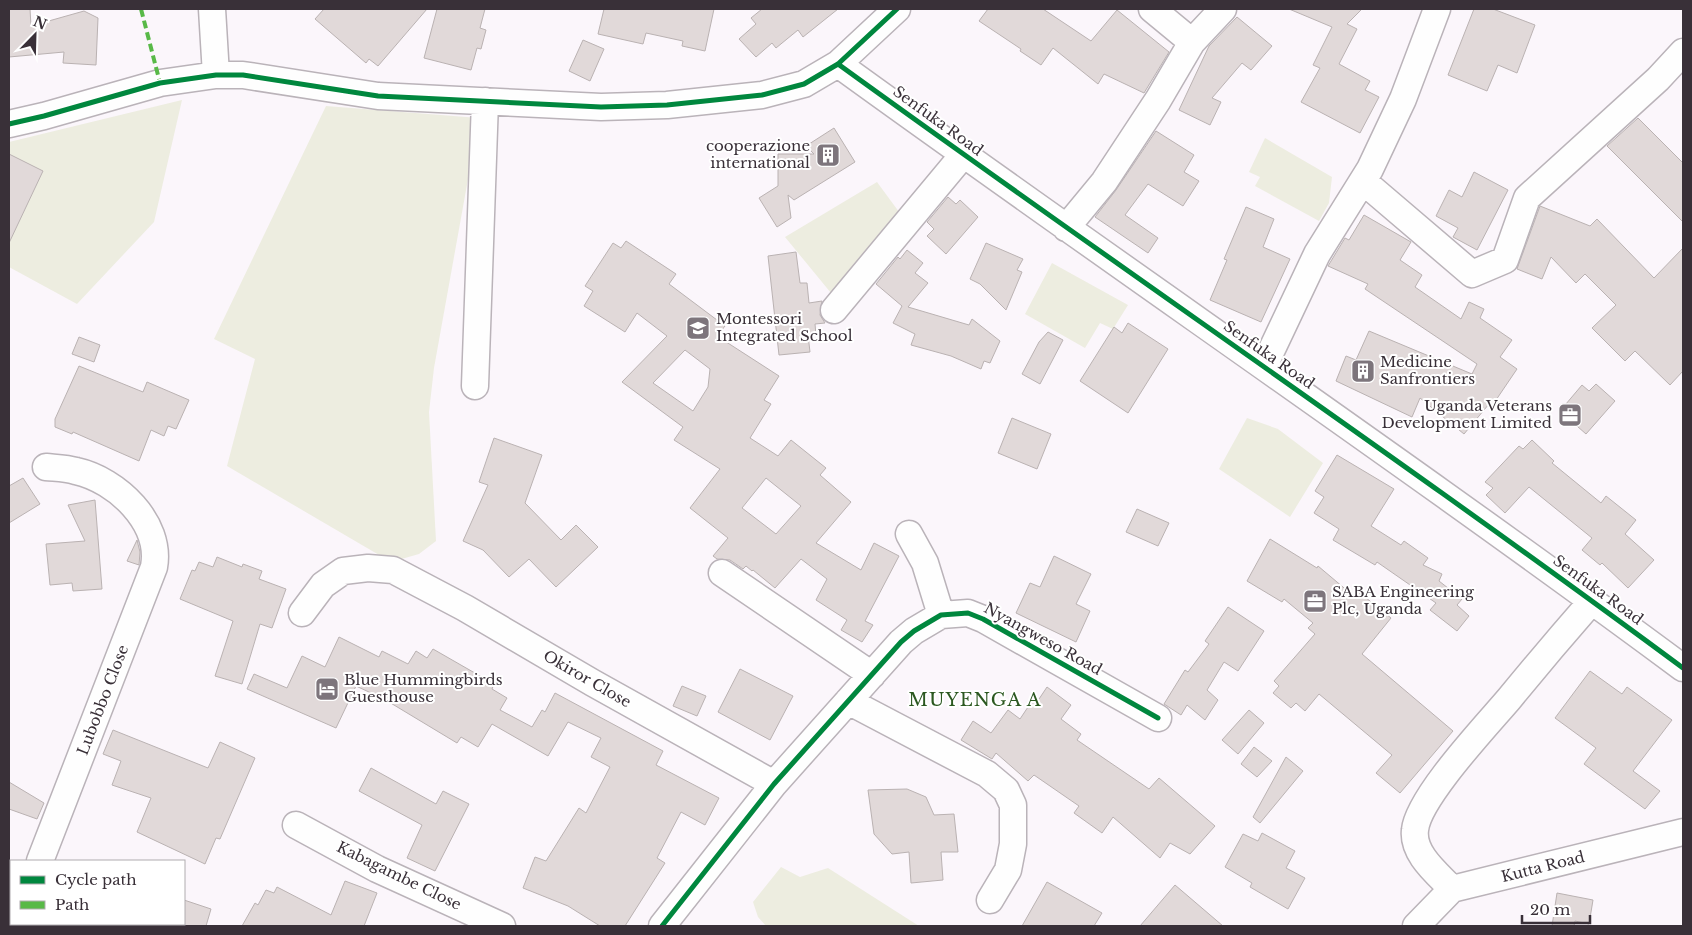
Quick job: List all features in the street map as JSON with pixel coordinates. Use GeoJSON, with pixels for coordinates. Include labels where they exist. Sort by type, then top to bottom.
{"type":"FeatureCollection","features":[{"type":"Feature","properties":{"kind":"street"},"geometry":{"type":"LineString","coordinates":[[212,9],[216,75]]}},
{"type":"Feature","properties":{"kind":"street"},"geometry":{"type":"LineString","coordinates":[[9,124],[160,83],[216,75],[243,75],[378,96],[601,107],[667,105],[752,96],[804,84],[838,64],[897,9]]}},
{"type":"Feature","properties":{"kind":"street"},"geometry":{"type":"LineString","coordinates":[[1152,9],[1192,42]]}},
{"type":"Feature","properties":{"kind":"street"},"geometry":{"type":"LineString","coordinates":[[1066,228],[1104,182],[1158,100],[1192,42],[1223,9]]}},
{"type":"Feature","properties":{"kind":"street"},"geometry":{"type":"LineString","coordinates":[[1264,366],[1317,254],[1363,181],[1403,99],[1437,9]]}},
{"type":"Feature","properties":{"kind":"street"},"geometry":{"type":"LineString","coordinates":[[1363,181],[1472,274],[1505,260],[1528,198],[1658,79],[1683,52]]}},
{"type":"Feature","properties":{"kind":"street","name":"Senfuka Road"},"geometry":{"type":"LineString","coordinates":[[838,64],[963,155],[1264,366],[1683,668]]}},
{"type":"Feature","properties":{"kind":"street"},"geometry":{"type":"LineString","coordinates":[[475,386],[485,101]]}},
{"type":"Feature","properties":{"kind":"street"},"geometry":{"type":"LineString","coordinates":[[834,310],[963,155]]}},
{"type":"Feature","properties":{"kind":"street","name":"Lubobbo Close"},"geometry":{"type":"LineString","coordinates":[[40,860],[154,567],[156,553],[153,537],[144,522],[126,499],[108,484],[77,471],[46,467]]}},
{"type":"Feature","properties":{"kind":"street"},"geometry":{"type":"LineString","coordinates":[[909,534],[925,563],[942,615]]}},
{"type":"Feature","properties":{"kind":"street","name":"Okiror Close"},"geometry":{"type":"LineString","coordinates":[[302,614],[323,585],[343,571],[368,568],[393,570],[465,608],[593,683],[774,784]]}},
{"type":"Feature","properties":{"kind":"street"},"geometry":{"type":"LineString","coordinates":[[722,573],[872,675]]}},
{"type":"Feature","properties":{"kind":"street"},"geometry":{"type":"LineString","coordinates":[[1416,926],[1452,889],[1424,858],[1417,846],[1414,832],[1417,819],[1436,788],[1474,739],[1592,601]]}},
{"type":"Feature","properties":{"kind":"street","name":"Nyangweso Road"},"geometry":{"type":"LineString","coordinates":[[665,923],[774,784],[848,701],[914,631],[942,615],[968,613],[984,619],[1158,718]]}},
{"type":"Feature","properties":{"kind":"street"},"geometry":{"type":"LineString","coordinates":[[848,701],[987,774],[1006,790],[1013,805],[1013,844],[1008,870],[990,900]]}},
{"type":"Feature","properties":{"kind":"street","name":"Kabagambe Close"},"geometry":{"type":"LineString","coordinates":[[296,825],[377,869],[502,926]]}},
{"type":"Feature","properties":{"kind":"street","name":"Kutta Road"},"geometry":{"type":"LineString","coordinates":[[1452,889],[1683,832]]}},
{"type":"Feature","properties":{"kind":"shaded area"},"geometry":{"type":"Polygon","coordinates":[[[182,100],[154,222],[77,304],[9,267],[9,142],[182,100]]]}},
{"type":"Feature","properties":{"kind":"shaded area"},"geometry":{"type":"Polygon","coordinates":[[[326,106],[479,118],[434,368],[429,412],[436,541],[419,554],[391,562],[227,466],[255,359],[214,339],[326,106]]]}},
{"type":"Feature","properties":{"kind":"shaded area"},"geometry":{"type":"Polygon","coordinates":[[[1265,138],[1332,177],[1329,203],[1319,221],[1255,186],[1260,177],[1249,172],[1265,138]]]}},
{"type":"Feature","properties":{"kind":"shaded area"},"geometry":{"type":"Polygon","coordinates":[[[877,182],[902,216],[831,293],[785,237],[877,182]]]}},
{"type":"Feature","properties":{"kind":"shaded area"},"geometry":{"type":"Polygon","coordinates":[[[1052,263],[1128,305],[1113,329],[1100,323],[1085,348],[1025,314],[1052,263]]]}},
{"type":"Feature","properties":{"kind":"shaded area"},"geometry":{"type":"Polygon","coordinates":[[[1247,418],[1278,429],[1323,463],[1290,517],[1219,469],[1247,418]]]}},
{"type":"Feature","properties":{"kind":"shaded area"},"geometry":{"type":"Polygon","coordinates":[[[781,867],[800,877],[828,868],[919,926],[766,926],[758,917],[753,902],[781,867]]]}},
{"type":"Feature","properties":{"kind":"building"},"geometry":{"type":"Polygon","coordinates":[[[9,9],[30,9],[31,26],[84,11],[98,18],[96,65],[63,63],[64,52],[9,57],[9,9]]]}},
{"type":"Feature","properties":{"kind":"building"},"geometry":{"type":"Polygon","coordinates":[[[324,9],[427,9],[378,66],[369,59],[366,63],[315,19],[324,9]]]}},
{"type":"Feature","properties":{"kind":"building"},"geometry":{"type":"Polygon","coordinates":[[[437,9],[485,9],[480,28],[486,30],[481,49],[477,48],[471,70],[424,58],[437,9]]]}},
{"type":"Feature","properties":{"kind":"building"},"geometry":{"type":"Polygon","coordinates":[[[604,9],[714,9],[705,51],[682,46],[683,41],[646,33],[643,44],[598,34],[604,9]]]}},
{"type":"Feature","properties":{"kind":"building"},"geometry":{"type":"Polygon","coordinates":[[[762,9],[838,9],[803,37],[798,30],[776,48],[772,43],[756,57],[739,39],[756,24],[751,18],[762,9]]]}},
{"type":"Feature","properties":{"kind":"building"},"geometry":{"type":"Polygon","coordinates":[[[988,9],[1043,9],[1091,41],[1117,10],[1169,52],[1144,93],[1104,74],[1098,84],[1053,48],[1041,65],[1020,51],[1021,49],[979,21],[988,9]]]}},
{"type":"Feature","properties":{"kind":"building"},"geometry":{"type":"Polygon","coordinates":[[[1289,9],[1362,9],[1347,24],[1357,29],[1339,64],[1370,81],[1365,90],[1379,97],[1360,133],[1301,102],[1320,68],[1313,65],[1332,27],[1289,9]]]}},
{"type":"Feature","properties":{"kind":"building"},"geometry":{"type":"Polygon","coordinates":[[[1474,9],[1493,9],[1535,25],[1517,73],[1498,65],[1487,91],[1448,75],[1474,9]]]}},
{"type":"Feature","properties":{"kind":"building"},"geometry":{"type":"Polygon","coordinates":[[[1237,17],[1272,46],[1251,70],[1242,63],[1212,98],[1221,102],[1210,125],[1179,110],[1209,46],[1237,17]]]}},
{"type":"Feature","properties":{"kind":"building"},"geometry":{"type":"Polygon","coordinates":[[[583,40],[604,49],[590,81],[569,71],[583,40]]]}},
{"type":"Feature","properties":{"kind":"building"},"geometry":{"type":"Polygon","coordinates":[[[1638,118],[1683,163],[1683,222],[1607,146],[1638,118]]]}},
{"type":"Feature","properties":{"kind":"building"},"geometry":{"type":"Polygon","coordinates":[[[834,128],[855,162],[794,200],[788,195],[791,218],[777,227],[759,198],[778,186],[778,154],[814,154],[806,146],[834,128]]]}},
{"type":"Feature","properties":{"kind":"building"},"geometry":{"type":"Polygon","coordinates":[[[1156,131],[1194,155],[1184,172],[1199,181],[1183,206],[1148,184],[1125,215],[1158,238],[1148,253],[1095,217],[1116,190],[1156,131]]]}},
{"type":"Feature","properties":{"kind":"building"},"geometry":{"type":"Polygon","coordinates":[[[9,154],[43,171],[9,243],[9,154]]]}},
{"type":"Feature","properties":{"kind":"building"},"geometry":{"type":"Polygon","coordinates":[[[1474,172],[1508,190],[1477,250],[1453,237],[1458,228],[1436,216],[1449,190],[1462,197],[1474,172]]]}},
{"type":"Feature","properties":{"kind":"building"},"geometry":{"type":"Polygon","coordinates":[[[948,197],[956,204],[960,200],[978,217],[946,254],[927,236],[934,229],[927,222],[948,197]]]}},
{"type":"Feature","properties":{"kind":"building"},"geometry":{"type":"Polygon","coordinates":[[[1540,206],[1590,226],[1597,219],[1654,278],[1683,248],[1683,371],[1670,385],[1635,351],[1625,361],[1592,328],[1616,305],[1585,274],[1576,283],[1551,257],[1542,279],[1517,269],[1540,206]]]}},
{"type":"Feature","properties":{"kind":"building"},"geometry":{"type":"Polygon","coordinates":[[[1246,207],[1274,219],[1263,247],[1290,259],[1261,322],[1210,300],[1227,260],[1224,259],[1246,207]]]}},
{"type":"Feature","properties":{"kind":"building"},"geometry":{"type":"Polygon","coordinates":[[[1364,215],[1411,242],[1400,260],[1422,275],[1415,287],[1461,319],[1469,302],[1484,309],[1480,318],[1512,340],[1500,357],[1517,369],[1496,400],[1494,398],[1464,434],[1420,398],[1412,417],[1336,381],[1346,356],[1356,360],[1369,331],[1472,374],[1477,364],[1365,289],[1368,284],[1328,266],[1345,238],[1349,240],[1364,215]]]}},
{"type":"Feature","properties":{"kind":"building"},"geometry":{"type":"Polygon","coordinates":[[[626,241],[676,274],[669,284],[725,326],[717,336],[779,376],[764,400],[771,404],[750,438],[778,456],[791,440],[826,468],[820,475],[851,502],[816,543],[861,570],[874,543],[899,556],[865,621],[873,625],[862,642],[841,630],[847,620],[816,600],[827,579],[801,559],[775,588],[746,566],[743,569],[730,560],[717,559],[713,556],[728,538],[690,508],[720,469],[674,440],[683,427],[622,382],[667,336],[637,313],[625,332],[584,306],[593,291],[585,286],[613,243],[621,248],[626,241]],[[685,350],[653,383],[693,411],[708,387],[710,369],[685,350]],[[766,478],[742,508],[776,534],[801,506],[766,478]]]}},
{"type":"Feature","properties":{"kind":"building"},"geometry":{"type":"Polygon","coordinates":[[[986,243],[1023,259],[1017,270],[1022,272],[1006,310],[980,284],[970,279],[986,243]]]}},
{"type":"Feature","properties":{"kind":"building"},"geometry":{"type":"Polygon","coordinates":[[[907,250],[923,263],[915,273],[928,283],[908,307],[969,325],[972,319],[1000,341],[990,363],[984,361],[981,369],[951,356],[911,345],[915,334],[893,323],[902,306],[876,284],[898,257],[900,259],[907,250]]]}},
{"type":"Feature","properties":{"kind":"building"},"geometry":{"type":"Polygon","coordinates":[[[796,252],[800,283],[807,283],[809,303],[822,301],[820,315],[825,323],[815,324],[816,335],[808,335],[810,352],[779,355],[768,256],[796,252]]]}},
{"type":"Feature","properties":{"kind":"building"},"geometry":{"type":"Polygon","coordinates":[[[1128,323],[1168,349],[1128,413],[1080,381],[1114,327],[1122,333],[1128,323]]]}},
{"type":"Feature","properties":{"kind":"building"},"geometry":{"type":"Polygon","coordinates":[[[1048,332],[1063,340],[1040,384],[1022,374],[1039,342],[1048,332]]]}},
{"type":"Feature","properties":{"kind":"building"},"geometry":{"type":"Polygon","coordinates":[[[79,337],[100,345],[94,362],[72,354],[79,337]]]}},
{"type":"Feature","properties":{"kind":"building"},"geometry":{"type":"Polygon","coordinates":[[[79,366],[143,392],[147,382],[189,400],[176,429],[168,426],[164,436],[151,430],[139,461],[73,432],[72,434],[55,427],[55,419],[79,366]]]}},
{"type":"Feature","properties":{"kind":"building"},"geometry":{"type":"Polygon","coordinates":[[[1596,384],[1615,401],[1586,434],[1560,411],[1582,385],[1589,391],[1596,384]]]}},
{"type":"Feature","properties":{"kind":"building"},"geometry":{"type":"Polygon","coordinates":[[[1012,418],[1051,434],[1037,469],[998,453],[1012,418]]]}},
{"type":"Feature","properties":{"kind":"building"},"geometry":{"type":"Polygon","coordinates":[[[494,438],[542,455],[525,503],[561,540],[576,525],[598,547],[556,587],[529,559],[509,577],[483,550],[463,541],[488,485],[479,482],[494,438]]]}},
{"type":"Feature","properties":{"kind":"building"},"geometry":{"type":"Polygon","coordinates":[[[1532,440],[1554,461],[1552,463],[1601,503],[1606,496],[1636,520],[1625,534],[1654,560],[1628,588],[1602,563],[1600,565],[1582,550],[1592,538],[1529,487],[1505,513],[1486,495],[1493,488],[1485,482],[1519,446],[1523,449],[1532,440]]]}},
{"type":"Feature","properties":{"kind":"building"},"geometry":{"type":"Polygon","coordinates":[[[1337,455],[1394,489],[1371,526],[1401,545],[1404,541],[1428,558],[1423,565],[1442,574],[1439,581],[1462,599],[1457,605],[1469,616],[1457,631],[1430,610],[1436,603],[1377,562],[1375,565],[1333,540],[1339,529],[1314,513],[1324,497],[1315,491],[1337,455]]]}},
{"type":"Feature","properties":{"kind":"building"},"geometry":{"type":"Polygon","coordinates":[[[23,478],[40,504],[9,523],[9,486],[23,478]]]}},
{"type":"Feature","properties":{"kind":"building"},"geometry":{"type":"Polygon","coordinates":[[[95,500],[102,589],[73,591],[72,583],[50,585],[46,544],[85,541],[68,505],[95,500]]]}},
{"type":"Feature","properties":{"kind":"building"},"geometry":{"type":"Polygon","coordinates":[[[1137,509],[1169,523],[1158,546],[1126,532],[1137,509]]]}},
{"type":"Feature","properties":{"kind":"building"},"geometry":{"type":"Polygon","coordinates":[[[1270,539],[1317,568],[1318,566],[1356,598],[1360,593],[1391,618],[1362,654],[1453,731],[1400,793],[1376,773],[1392,755],[1319,694],[1305,711],[1296,703],[1291,708],[1273,693],[1279,686],[1274,681],[1315,634],[1308,628],[1313,623],[1284,599],[1282,602],[1247,581],[1270,539]]]}},
{"type":"Feature","properties":{"kind":"building"},"geometry":{"type":"Polygon","coordinates":[[[137,540],[140,552],[139,565],[127,561],[137,540]]]}},
{"type":"Feature","properties":{"kind":"building"},"geometry":{"type":"Polygon","coordinates":[[[1054,556],[1091,574],[1076,604],[1090,611],[1076,642],[1016,613],[1030,583],[1040,587],[1054,556]]]}},
{"type":"Feature","properties":{"kind":"building"},"geometry":{"type":"Polygon","coordinates":[[[217,557],[242,567],[243,564],[262,571],[259,579],[286,589],[272,628],[260,624],[242,684],[215,676],[233,621],[180,599],[192,570],[195,571],[199,562],[213,567],[217,557]]]}},
{"type":"Feature","properties":{"kind":"building"},"geometry":{"type":"Polygon","coordinates":[[[1228,607],[1264,631],[1238,671],[1224,662],[1207,690],[1218,700],[1205,720],[1187,705],[1181,715],[1164,704],[1185,670],[1188,672],[1209,644],[1205,641],[1228,607]]]}},
{"type":"Feature","properties":{"kind":"building"},"geometry":{"type":"Polygon","coordinates":[[[339,637],[379,657],[382,651],[408,664],[416,651],[427,658],[433,649],[494,684],[492,689],[507,698],[500,710],[532,727],[542,710],[545,712],[555,693],[663,751],[656,765],[719,798],[705,825],[681,812],[657,858],[665,863],[625,926],[600,926],[568,906],[523,888],[535,857],[546,861],[579,808],[586,813],[610,767],[591,757],[601,738],[568,722],[548,756],[492,724],[478,747],[461,737],[457,743],[384,699],[356,686],[336,728],[247,689],[254,674],[287,688],[302,656],[325,667],[339,637]]]}},
{"type":"Feature","properties":{"kind":"building"},"geometry":{"type":"Polygon","coordinates":[[[740,669],[793,696],[770,740],[718,712],[740,669]]]}},
{"type":"Feature","properties":{"kind":"building"},"geometry":{"type":"Polygon","coordinates":[[[1590,671],[1622,694],[1627,687],[1672,720],[1633,771],[1660,791],[1645,809],[1584,764],[1596,748],[1555,718],[1590,671]]]}},
{"type":"Feature","properties":{"kind":"building"},"geometry":{"type":"Polygon","coordinates":[[[682,686],[706,696],[697,716],[673,706],[682,686]]]}},
{"type":"Feature","properties":{"kind":"building"},"geometry":{"type":"Polygon","coordinates":[[[1047,687],[1071,705],[1061,719],[1081,734],[1077,740],[1149,789],[1159,778],[1215,826],[1190,854],[1170,843],[1160,858],[1113,817],[1102,833],[1074,813],[1079,806],[1034,775],[1028,781],[996,753],[992,759],[961,740],[973,721],[991,733],[1008,710],[1020,719],[1034,698],[1039,699],[1047,687]]]}},
{"type":"Feature","properties":{"kind":"building"},"geometry":{"type":"Polygon","coordinates":[[[1249,710],[1264,723],[1238,754],[1222,740],[1249,710]]]}},
{"type":"Feature","properties":{"kind":"building"},"geometry":{"type":"Polygon","coordinates":[[[113,730],[208,768],[220,742],[255,758],[220,839],[216,838],[205,864],[137,832],[151,798],[112,785],[121,761],[103,754],[113,730]]]}},
{"type":"Feature","properties":{"kind":"building"},"geometry":{"type":"Polygon","coordinates":[[[1254,747],[1272,761],[1257,777],[1241,764],[1254,747]]]}},
{"type":"Feature","properties":{"kind":"building"},"geometry":{"type":"Polygon","coordinates":[[[1286,757],[1303,771],[1260,823],[1253,817],[1286,757]]]}},
{"type":"Feature","properties":{"kind":"building"},"geometry":{"type":"Polygon","coordinates":[[[371,768],[436,804],[443,791],[469,804],[435,871],[407,858],[422,825],[359,791],[371,768]]]}},
{"type":"Feature","properties":{"kind":"building"},"geometry":{"type":"Polygon","coordinates":[[[9,782],[44,803],[37,819],[9,809],[9,782]]]}},
{"type":"Feature","properties":{"kind":"building"},"geometry":{"type":"Polygon","coordinates":[[[907,789],[926,797],[934,815],[954,814],[958,852],[941,852],[943,880],[911,883],[909,852],[892,854],[874,834],[868,790],[907,789]]]}},
{"type":"Feature","properties":{"kind":"building"},"geometry":{"type":"Polygon","coordinates":[[[1262,833],[1295,851],[1286,868],[1305,878],[1288,909],[1250,887],[1252,883],[1225,867],[1243,834],[1258,841],[1262,833]]]}},
{"type":"Feature","properties":{"kind":"building"},"geometry":{"type":"Polygon","coordinates":[[[345,881],[377,893],[364,926],[242,926],[255,903],[258,905],[266,890],[274,893],[277,887],[331,915],[345,881]]]}},
{"type":"Feature","properties":{"kind":"building"},"geometry":{"type":"Polygon","coordinates":[[[1047,882],[1102,913],[1094,926],[1022,926],[1047,882]]]}},
{"type":"Feature","properties":{"kind":"building"},"geometry":{"type":"Polygon","coordinates":[[[1175,885],[1223,926],[1140,926],[1175,885]]]}},
{"type":"Feature","properties":{"kind":"building"},"geometry":{"type":"Polygon","coordinates":[[[1557,893],[1593,900],[1589,924],[1575,921],[1574,926],[1552,926],[1557,893]]]}},
{"type":"Feature","properties":{"kind":"building"},"geometry":{"type":"Polygon","coordinates":[[[185,900],[211,909],[206,926],[184,926],[185,900]]]}},
{"type":"Feature","properties":{"kind":"marked path"},"geometry":{"type":"LineString","coordinates":[[141,9],[160,83]]}},
{"type":"Feature","properties":{"kind":"cycle path"},"geometry":{"type":"LineString","coordinates":[[9,124],[160,83],[216,75],[243,75],[378,96],[601,107],[667,105],[762,95],[804,84],[838,64],[897,9]]}},
{"type":"Feature","properties":{"kind":"cycle path"},"geometry":{"type":"LineString","coordinates":[[838,64],[1473,515],[1683,668]]}},
{"type":"Feature","properties":{"kind":"cycle path"},"geometry":{"type":"LineString","coordinates":[[662,926],[774,784],[901,642],[914,631],[941,615],[968,613],[983,619],[1158,718]]}},
{"type":"Feature","properties":{"kind":"place","name":"cooperazione international"},"geometry":{"type":"Point","coordinates":[828,155]}},
{"type":"Feature","properties":{"kind":"place","name":"Montessori Integrated School"},"geometry":{"type":"Point","coordinates":[698,328]}},
{"type":"Feature","properties":{"kind":"place","name":"Medicine Sanfrontiers"},"geometry":{"type":"Point","coordinates":[1363,371]}},
{"type":"Feature","properties":{"kind":"place","name":"Uganda Veterans Development Limited"},"geometry":{"type":"Point","coordinates":[1570,415]}},
{"type":"Feature","properties":{"kind":"place","name":"SABA Engineering Plc, Uganda"},"geometry":{"type":"Point","coordinates":[1315,601]}},
{"type":"Feature","properties":{"kind":"place","name":"Blue Hummingbirds Guesthouse"},"geometry":{"type":"Point","coordinates":[327,689]}},
{"type":"Feature","properties":{"kind":"district","name":"MUYENGA A"},"geometry":{"type":"Point","coordinates":[975,700]}}]}
